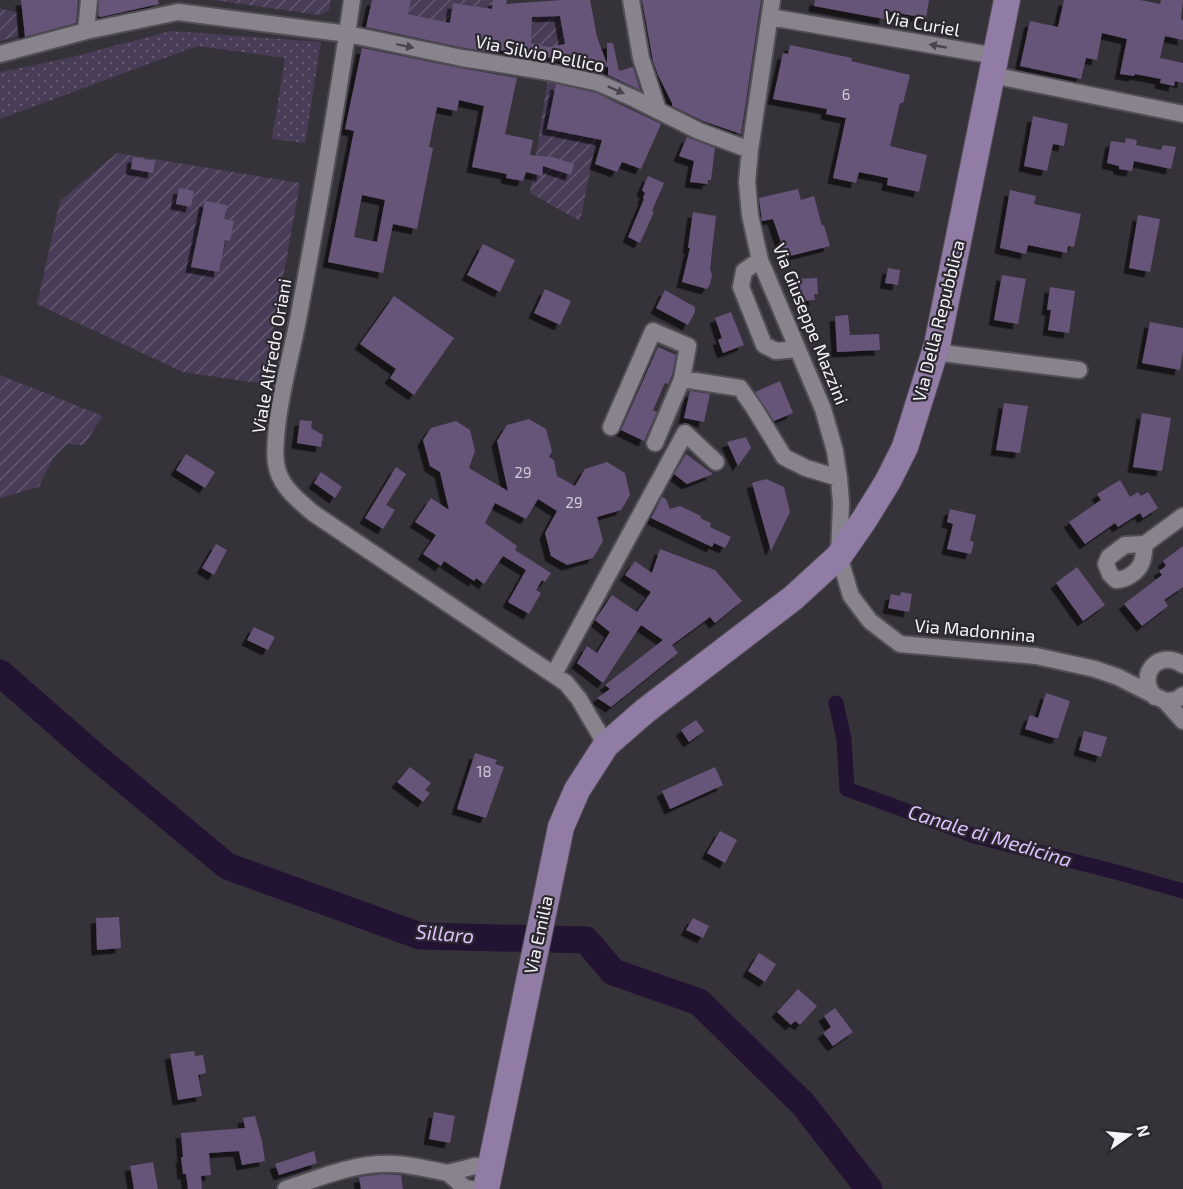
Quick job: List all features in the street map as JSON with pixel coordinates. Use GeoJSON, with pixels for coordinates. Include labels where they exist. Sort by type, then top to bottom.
{"type":"FeatureCollection","features":[{"type":"Feature","properties":{"kind":"main road","name":"Via Della Repubblica"},"geometry":{"type":"LineString","coordinates":[[561,827],[577,790],[606,745],[645,711],[793,598],[839,556],[888,481],[905,447],[934,352],[953,271],[1007,0]]}},
{"type":"Feature","properties":{"kind":"main road","name":"Via Emilia"},"geometry":{"type":"LineString","coordinates":[[488,1178],[561,827]]}},
{"type":"Feature","properties":{"kind":"street"},"geometry":{"type":"LineString","coordinates":[[86,31],[89,0]]}},
{"type":"Feature","properties":{"kind":"street","name":"Viale Alfredo Oriani"},"geometry":{"type":"LineString","coordinates":[[352,0],[324,178],[280,401],[275,446],[278,475],[291,494],[313,513],[566,683],[579,699],[606,745]]}},
{"type":"Feature","properties":{"kind":"street"},"geometry":{"type":"LineString","coordinates":[[631,0],[641,58],[658,110]]}},
{"type":"Feature","properties":{"kind":"street","name":"Via Giuseppe Mazzini"},"geometry":{"type":"LineString","coordinates":[[772,0],[750,150],[747,182],[750,214],[760,260],[823,409],[835,451],[841,503],[839,556]]}},
{"type":"Feature","properties":{"kind":"street","name":"Via Silvio Pellico"},"geometry":{"type":"LineString","coordinates":[[0,54],[86,31],[178,12],[348,34],[599,83],[699,131],[750,150]]}},
{"type":"Feature","properties":{"kind":"street","name":"Via Curiel"},"geometry":{"type":"LineString","coordinates":[[770,17],[994,65],[1183,114]]}},
{"type":"Feature","properties":{"kind":"street"},"geometry":{"type":"LineString","coordinates":[[760,260],[744,271],[741,287],[764,345],[776,351],[797,349]]}},
{"type":"Feature","properties":{"kind":"street"},"geometry":{"type":"LineString","coordinates":[[611,427],[653,331],[688,346],[682,379],[655,443]]}},
{"type":"Feature","properties":{"kind":"street"},"geometry":{"type":"LineString","coordinates":[[934,352],[1079,370]]}},
{"type":"Feature","properties":{"kind":"street"},"geometry":{"type":"LineString","coordinates":[[682,379],[740,388],[784,458],[806,468],[839,478]]}},
{"type":"Feature","properties":{"kind":"street"},"geometry":{"type":"LineString","coordinates":[[554,674],[685,433],[716,462]]}},
{"type":"Feature","properties":{"kind":"street"},"geometry":{"type":"LineString","coordinates":[[1145,544],[1183,516]]}},
{"type":"Feature","properties":{"kind":"street","name":"Via Madonnina"},"geometry":{"type":"LineString","coordinates":[[839,556],[851,596],[870,621],[900,644],[1036,656],[1118,676]]}},
{"type":"Feature","properties":{"kind":"street"},"geometry":{"type":"LineString","coordinates":[[1118,676],[1143,674],[1163,660],[1179,659]]}},
{"type":"Feature","properties":{"kind":"street"},"geometry":{"type":"LineString","coordinates":[[1151,668],[1147,680],[1151,692],[1183,721]]}},
{"type":"Feature","properties":{"kind":"street"},"geometry":{"type":"LineString","coordinates":[[1118,676],[1160,699],[1176,700],[1183,695]]}},
{"type":"Feature","properties":{"kind":"street"},"geometry":{"type":"LineString","coordinates":[[286,1189],[357,1167],[380,1164],[398,1164],[448,1173],[475,1166],[488,1178]]}},
{"type":"Feature","properties":{"kind":"street"},"geometry":{"type":"LineString","coordinates":[[448,1173],[465,1188],[471,1189]]}},
{"type":"Feature","properties":{"kind":"shaded area"},"geometry":{"type":"Polygon","coordinates":[[[213,0],[331,0],[329,10],[320,15],[213,0]]]}},
{"type":"Feature","properties":{"kind":"shaded area"},"geometry":{"type":"Polygon","coordinates":[[[411,0],[493,0],[492,9],[453,3],[450,23],[408,14],[411,0]]]}},
{"type":"Feature","properties":{"kind":"shaded area"},"geometry":{"type":"Polygon","coordinates":[[[0,9],[18,12],[17,36],[0,41],[0,9]]]}},
{"type":"Feature","properties":{"kind":"shaded area"},"geometry":{"type":"Polygon","coordinates":[[[560,16],[565,44],[561,45],[563,55],[531,43],[532,17],[560,16]]]}},
{"type":"Feature","properties":{"kind":"shaded area"},"geometry":{"type":"Polygon","coordinates":[[[171,31],[321,42],[305,143],[272,139],[285,58],[197,46],[0,119],[0,72],[68,58],[171,31]]]}},
{"type":"Feature","properties":{"kind":"shaded area"},"geometry":{"type":"Polygon","coordinates":[[[549,72],[607,87],[580,221],[530,193],[549,72]]]}},
{"type":"Feature","properties":{"kind":"shaded area"},"geometry":{"type":"Polygon","coordinates":[[[117,153],[300,183],[264,384],[183,372],[37,304],[60,201],[117,153]]]}},
{"type":"Feature","properties":{"kind":"shaded area"},"geometry":{"type":"Polygon","coordinates":[[[0,375],[103,416],[84,445],[67,444],[53,458],[39,487],[0,498],[0,375]]]}},
{"type":"Feature","properties":{"kind":"building"},"geometry":{"type":"Polygon","coordinates":[[[21,0],[78,0],[76,23],[25,37],[21,0]]]}},
{"type":"Feature","properties":{"kind":"building"},"geometry":{"type":"Polygon","coordinates":[[[99,0],[158,0],[159,4],[101,17],[98,16],[99,0]]]}},
{"type":"Feature","properties":{"kind":"building"},"geometry":{"type":"Polygon","coordinates":[[[372,0],[411,0],[408,14],[450,23],[453,3],[492,9],[493,0],[507,0],[506,4],[590,0],[597,37],[607,64],[607,43],[613,43],[619,71],[633,67],[640,90],[608,75],[608,67],[492,49],[491,52],[464,48],[366,27],[372,0]],[[560,16],[532,17],[531,43],[549,47],[565,44],[560,16]]]}},
{"type":"Feature","properties":{"kind":"building"},"geometry":{"type":"Polygon","coordinates":[[[642,0],[761,0],[741,134],[703,121],[672,106],[653,61],[642,0]]]}},
{"type":"Feature","properties":{"kind":"building"},"geometry":{"type":"Polygon","coordinates":[[[815,0],[929,0],[926,18],[886,11],[884,19],[814,6],[815,0]]]}},
{"type":"Feature","properties":{"kind":"building"},"geometry":{"type":"Polygon","coordinates":[[[1064,0],[1140,0],[1160,4],[1161,0],[1183,0],[1181,19],[1183,20],[1183,40],[1165,36],[1160,58],[1183,63],[1183,83],[1175,81],[1174,86],[1160,83],[1161,79],[1135,74],[1134,76],[1120,74],[1127,39],[1102,33],[1097,60],[1086,58],[1081,79],[1020,66],[1030,21],[1058,27],[1064,0]]]}},
{"type":"Feature","properties":{"kind":"building"},"geometry":{"type":"Polygon","coordinates":[[[790,45],[852,58],[851,61],[910,75],[903,103],[900,103],[890,146],[927,155],[919,192],[887,185],[888,178],[859,172],[856,183],[833,178],[846,118],[826,114],[827,109],[773,99],[783,53],[788,54],[790,45]]]}},
{"type":"Feature","properties":{"kind":"building"},"geometry":{"type":"Polygon","coordinates":[[[362,48],[517,78],[505,134],[533,140],[530,155],[552,157],[574,164],[571,175],[543,166],[542,176],[526,172],[523,181],[506,178],[507,174],[472,167],[484,106],[459,100],[457,111],[437,107],[429,147],[433,148],[417,229],[393,224],[383,273],[328,262],[354,131],[345,129],[362,48]],[[362,195],[354,237],[377,242],[385,200],[362,195]]]}},
{"type":"Feature","properties":{"kind":"building"},"geometry":{"type":"Polygon","coordinates":[[[556,84],[596,93],[661,124],[641,169],[622,162],[617,172],[595,164],[602,140],[547,129],[556,84]]]}},
{"type":"Feature","properties":{"kind":"building"},"geometry":{"type":"Polygon","coordinates":[[[1033,116],[1068,124],[1064,146],[1053,144],[1047,171],[1024,166],[1033,116]]]}},
{"type":"Feature","properties":{"kind":"building"},"geometry":{"type":"Polygon","coordinates":[[[687,137],[715,148],[711,180],[708,180],[708,184],[690,182],[694,161],[679,156],[687,137]]]}},
{"type":"Feature","properties":{"kind":"building"},"geometry":{"type":"Polygon","coordinates":[[[1126,138],[1137,140],[1136,145],[1161,150],[1163,145],[1176,147],[1171,169],[1134,161],[1132,171],[1119,169],[1119,166],[1107,163],[1111,141],[1125,143],[1126,138]]]}},
{"type":"Feature","properties":{"kind":"building"},"geometry":{"type":"Polygon","coordinates":[[[133,157],[155,161],[153,173],[131,169],[133,157]]]}},
{"type":"Feature","properties":{"kind":"building"},"geometry":{"type":"Polygon","coordinates":[[[648,176],[664,183],[640,243],[628,237],[644,199],[645,193],[642,190],[648,176]]]}},
{"type":"Feature","properties":{"kind":"building"},"geometry":{"type":"Polygon","coordinates":[[[179,188],[194,191],[191,207],[176,204],[179,188]]]}},
{"type":"Feature","properties":{"kind":"building"},"geometry":{"type":"Polygon","coordinates":[[[798,189],[801,200],[814,196],[830,246],[786,257],[773,219],[762,221],[759,198],[798,189]]]}},
{"type":"Feature","properties":{"kind":"building"},"geometry":{"type":"Polygon","coordinates":[[[1010,190],[1036,196],[1034,204],[1081,214],[1074,247],[1068,246],[1067,253],[1028,245],[1026,254],[1000,248],[1010,190]]]}},
{"type":"Feature","properties":{"kind":"building"},"geometry":{"type":"Polygon","coordinates":[[[205,201],[227,205],[224,219],[234,221],[230,241],[225,240],[219,272],[191,267],[205,201]]]}},
{"type":"Feature","properties":{"kind":"building"},"geometry":{"type":"Polygon","coordinates":[[[693,212],[716,216],[710,269],[712,275],[707,289],[682,282],[690,248],[688,248],[693,212]]]}},
{"type":"Feature","properties":{"kind":"building"},"geometry":{"type":"Polygon","coordinates":[[[1138,215],[1160,219],[1150,272],[1129,268],[1138,215]]]}},
{"type":"Feature","properties":{"kind":"building"},"geometry":{"type":"Polygon","coordinates":[[[483,244],[515,260],[500,292],[467,275],[483,244]]]}},
{"type":"Feature","properties":{"kind":"building"},"geometry":{"type":"Polygon","coordinates":[[[888,268],[900,270],[898,285],[885,283],[888,268]]]}},
{"type":"Feature","properties":{"kind":"building"},"geometry":{"type":"Polygon","coordinates":[[[1002,275],[1026,279],[1018,324],[994,320],[1002,275]]]}},
{"type":"Feature","properties":{"kind":"building"},"geometry":{"type":"Polygon","coordinates":[[[817,278],[818,294],[814,294],[815,300],[800,301],[799,279],[817,278]]]}},
{"type":"Feature","properties":{"kind":"building"},"geometry":{"type":"Polygon","coordinates":[[[1050,287],[1075,291],[1069,333],[1048,330],[1051,310],[1047,310],[1050,287]]]}},
{"type":"Feature","properties":{"kind":"building"},"geometry":{"type":"Polygon","coordinates":[[[545,289],[571,301],[560,325],[534,313],[545,289]]]}},
{"type":"Feature","properties":{"kind":"building"},"geometry":{"type":"Polygon","coordinates":[[[665,290],[695,307],[695,312],[688,325],[656,308],[665,290]]]}},
{"type":"Feature","properties":{"kind":"building"},"geometry":{"type":"Polygon","coordinates":[[[394,296],[454,338],[414,395],[390,378],[396,369],[360,344],[394,296]]]}},
{"type":"Feature","properties":{"kind":"building"},"geometry":{"type":"Polygon","coordinates":[[[731,312],[744,345],[723,353],[718,340],[722,338],[715,318],[731,312]]]}},
{"type":"Feature","properties":{"kind":"building"},"geometry":{"type":"Polygon","coordinates":[[[848,315],[850,335],[879,334],[880,350],[837,352],[835,316],[848,315]]]}},
{"type":"Feature","properties":{"kind":"building"},"geometry":{"type":"Polygon","coordinates":[[[1150,322],[1183,328],[1180,370],[1142,363],[1150,322]]]}},
{"type":"Feature","properties":{"kind":"building"},"geometry":{"type":"Polygon","coordinates":[[[658,347],[676,355],[672,375],[668,384],[665,383],[653,410],[657,412],[644,441],[621,430],[658,347]]]}},
{"type":"Feature","properties":{"kind":"building"},"geometry":{"type":"Polygon","coordinates":[[[780,381],[793,413],[774,421],[755,392],[780,381]]]}},
{"type":"Feature","properties":{"kind":"building"},"geometry":{"type":"Polygon","coordinates":[[[690,391],[710,394],[704,422],[684,418],[690,391]]]}},
{"type":"Feature","properties":{"kind":"building"},"geometry":{"type":"Polygon","coordinates":[[[1004,403],[1028,406],[1020,453],[996,450],[1004,403]]]}},
{"type":"Feature","properties":{"kind":"building"},"geometry":{"type":"Polygon","coordinates":[[[1142,413],[1171,418],[1162,471],[1133,467],[1142,413]]]}},
{"type":"Feature","properties":{"kind":"building"},"geometry":{"type":"Polygon","coordinates":[[[529,419],[546,429],[552,451],[549,457],[554,460],[557,476],[575,486],[585,469],[607,462],[625,473],[630,495],[621,510],[597,517],[603,541],[593,558],[567,565],[551,556],[545,533],[557,511],[538,499],[526,519],[495,503],[485,523],[517,546],[515,550],[551,573],[545,582],[542,580],[536,590],[541,593],[529,614],[508,602],[526,570],[503,556],[484,584],[476,578],[474,581],[444,561],[441,566],[423,554],[436,535],[415,522],[431,498],[449,510],[440,472],[430,466],[423,440],[431,428],[456,421],[470,430],[475,451],[469,468],[508,491],[497,441],[507,425],[529,419]]]}},
{"type":"Feature","properties":{"kind":"building"},"geometry":{"type":"Polygon","coordinates":[[[300,420],[312,421],[311,428],[323,435],[321,447],[297,443],[300,420]]]}},
{"type":"Feature","properties":{"kind":"building"},"geometry":{"type":"Polygon","coordinates":[[[746,437],[751,448],[738,466],[727,442],[746,437]]]}},
{"type":"Feature","properties":{"kind":"building"},"geometry":{"type":"Polygon","coordinates":[[[186,454],[215,472],[205,488],[176,470],[186,454]]]}},
{"type":"Feature","properties":{"kind":"building"},"geometry":{"type":"Polygon","coordinates":[[[686,454],[713,474],[687,484],[674,474],[686,454]]]}},
{"type":"Feature","properties":{"kind":"building"},"geometry":{"type":"Polygon","coordinates":[[[396,467],[406,474],[386,505],[395,510],[383,529],[365,518],[396,467]]]}},
{"type":"Feature","properties":{"kind":"building"},"geometry":{"type":"Polygon","coordinates":[[[321,472],[342,487],[335,498],[314,483],[321,472]]]}},
{"type":"Feature","properties":{"kind":"building"},"geometry":{"type":"Polygon","coordinates":[[[766,479],[784,487],[790,512],[771,551],[752,483],[766,479]]]}},
{"type":"Feature","properties":{"kind":"building"},"geometry":{"type":"Polygon","coordinates":[[[1120,480],[1130,497],[1138,492],[1141,496],[1148,492],[1158,508],[1143,518],[1140,513],[1118,527],[1115,523],[1085,544],[1069,522],[1101,500],[1097,494],[1120,480]]]}},
{"type":"Feature","properties":{"kind":"building"},"geometry":{"type":"Polygon","coordinates":[[[662,497],[666,499],[670,509],[680,506],[711,523],[710,527],[731,537],[725,548],[714,543],[712,547],[651,518],[662,497]]]}},
{"type":"Feature","properties":{"kind":"building"},"geometry":{"type":"Polygon","coordinates":[[[950,509],[976,515],[970,541],[974,542],[971,554],[947,549],[953,524],[947,522],[950,509]]]}},
{"type":"Feature","properties":{"kind":"building"},"geometry":{"type":"Polygon","coordinates":[[[216,544],[227,550],[214,575],[202,568],[216,544]]]}},
{"type":"Feature","properties":{"kind":"building"},"geometry":{"type":"Polygon","coordinates":[[[1183,546],[1183,587],[1164,600],[1168,606],[1142,626],[1124,604],[1162,575],[1159,571],[1166,566],[1163,561],[1183,546]]]}},
{"type":"Feature","properties":{"kind":"building"},"geometry":{"type":"Polygon","coordinates":[[[660,549],[715,570],[742,601],[715,623],[710,617],[672,645],[678,653],[611,707],[597,698],[610,689],[605,685],[663,640],[641,625],[603,683],[577,663],[587,646],[597,653],[610,632],[595,620],[612,595],[637,612],[651,592],[625,575],[635,561],[652,573],[660,549]]]}},
{"type":"Feature","properties":{"kind":"building"},"geometry":{"type":"Polygon","coordinates":[[[1077,567],[1105,605],[1083,621],[1056,583],[1077,567]]]}},
{"type":"Feature","properties":{"kind":"building"},"geometry":{"type":"Polygon","coordinates":[[[901,592],[912,594],[909,612],[888,608],[891,594],[900,596],[901,592]]]}},
{"type":"Feature","properties":{"kind":"building"},"geometry":{"type":"Polygon","coordinates":[[[254,627],[275,637],[268,650],[247,640],[254,627]]]}},
{"type":"Feature","properties":{"kind":"building"},"geometry":{"type":"Polygon","coordinates":[[[1046,693],[1070,701],[1058,738],[1025,729],[1030,715],[1038,718],[1046,693]]]}},
{"type":"Feature","properties":{"kind":"building"},"geometry":{"type":"Polygon","coordinates":[[[696,720],[704,731],[689,742],[681,730],[696,720]]]}},
{"type":"Feature","properties":{"kind":"building"},"geometry":{"type":"Polygon","coordinates":[[[1084,731],[1107,737],[1101,757],[1079,750],[1084,731]]]}},
{"type":"Feature","properties":{"kind":"building"},"geometry":{"type":"Polygon","coordinates":[[[475,753],[497,760],[495,764],[504,767],[486,818],[457,809],[475,753]]]}},
{"type":"Feature","properties":{"kind":"building"},"geometry":{"type":"Polygon","coordinates":[[[410,767],[431,783],[425,790],[430,793],[423,802],[397,782],[410,767]]]}},
{"type":"Feature","properties":{"kind":"building"},"geometry":{"type":"Polygon","coordinates":[[[715,767],[723,785],[670,809],[662,791],[715,767]]]}},
{"type":"Feature","properties":{"kind":"building"},"geometry":{"type":"Polygon","coordinates":[[[720,831],[737,840],[725,863],[707,853],[720,831]]]}},
{"type":"Feature","properties":{"kind":"building"},"geometry":{"type":"Polygon","coordinates":[[[119,917],[121,948],[97,950],[96,918],[119,917]]]}},
{"type":"Feature","properties":{"kind":"building"},"geometry":{"type":"Polygon","coordinates":[[[693,918],[709,926],[703,938],[686,930],[693,918]]]}},
{"type":"Feature","properties":{"kind":"building"},"geometry":{"type":"Polygon","coordinates":[[[759,953],[776,964],[765,982],[748,971],[759,953]]]}},
{"type":"Feature","properties":{"kind":"building"},"geometry":{"type":"Polygon","coordinates":[[[798,989],[817,1006],[800,1025],[795,1021],[791,1025],[777,1012],[798,989]]]}},
{"type":"Feature","properties":{"kind":"building"},"geometry":{"type":"Polygon","coordinates":[[[835,1008],[853,1032],[833,1046],[823,1033],[831,1027],[824,1016],[835,1008]]]}},
{"type":"Feature","properties":{"kind":"building"},"geometry":{"type":"Polygon","coordinates":[[[194,1051],[195,1056],[203,1055],[206,1073],[198,1075],[202,1096],[178,1100],[170,1054],[194,1051]]]}},
{"type":"Feature","properties":{"kind":"building"},"geometry":{"type":"Polygon","coordinates":[[[434,1112],[455,1116],[450,1143],[429,1139],[434,1112]]]}},
{"type":"Feature","properties":{"kind":"building"},"geometry":{"type":"Polygon","coordinates":[[[255,1116],[265,1161],[242,1165],[239,1151],[209,1153],[211,1175],[201,1176],[202,1189],[188,1189],[186,1174],[183,1174],[181,1133],[245,1128],[243,1118],[255,1116]]]}},
{"type":"Feature","properties":{"kind":"building"},"geometry":{"type":"Polygon","coordinates":[[[314,1151],[317,1163],[279,1175],[275,1164],[314,1151]]]}},
{"type":"Feature","properties":{"kind":"building"},"geometry":{"type":"Polygon","coordinates":[[[153,1162],[158,1189],[134,1189],[130,1166],[153,1162]]]}},
{"type":"Feature","properties":{"kind":"building"},"geometry":{"type":"Polygon","coordinates":[[[382,1174],[401,1175],[403,1189],[361,1189],[359,1177],[382,1174]]]}},
{"type":"Feature","properties":{"kind":"waterway","name":"Sillaro"},"geometry":{"type":"LineString","coordinates":[[0,673],[227,866],[420,936],[586,940],[613,972],[699,1002],[803,1104],[869,1189]]}},
{"type":"Feature","properties":{"kind":"waterway","name":"Canale di Medicina"},"geometry":{"type":"LineString","coordinates":[[836,703],[844,739],[847,789],[975,836],[1183,891]]}}]}
